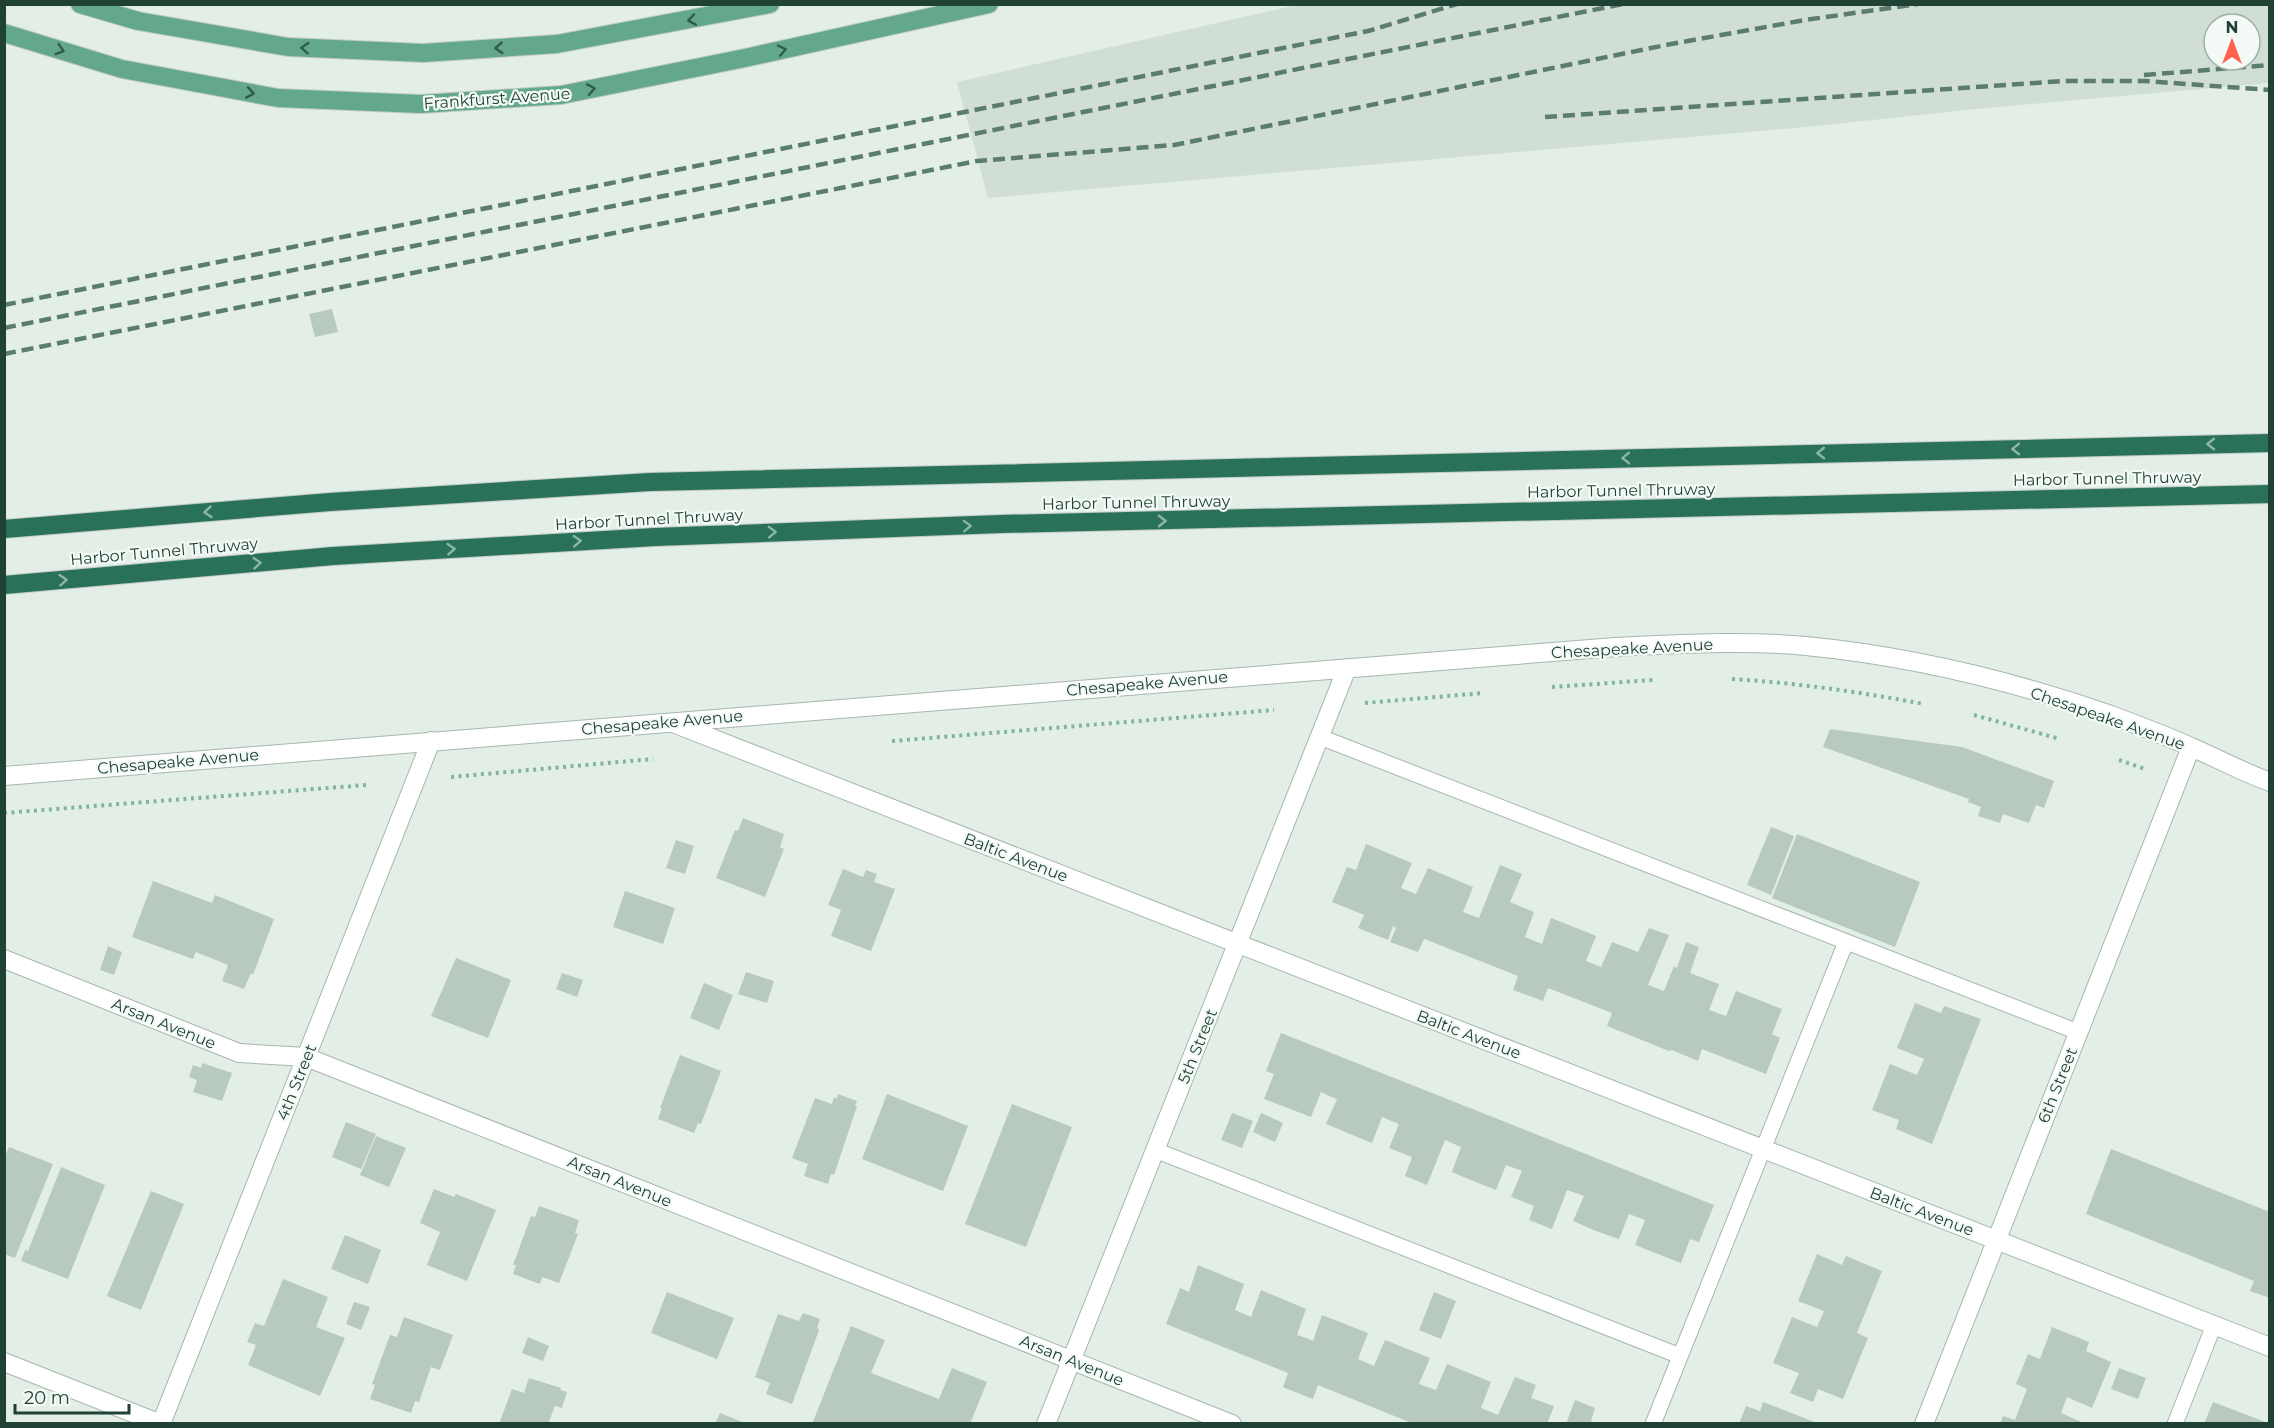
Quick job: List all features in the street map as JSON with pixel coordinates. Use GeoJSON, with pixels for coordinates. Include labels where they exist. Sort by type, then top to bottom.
{"type":"FeatureCollection","features":[{"type":"Feature","properties":{"kind":"highway","name":"Harbor Tunnel Thruway"},"geometry":{"type":"LineString","coordinates":[[4,530],[330,502],[650,483],[2270,443]]}},
{"type":"Feature","properties":{"kind":"highway","name":"Harbor Tunnel Thruway"},"geometry":{"type":"LineString","coordinates":[[4,585],[333,556],[655,537],[1000,524],[2270,494]]}},
{"type":"Feature","properties":{"kind":"main road"},"geometry":{"type":"LineString","coordinates":[[80,4],[138,21],[288,47],[423,53],[558,44],[770,4]]}},
{"type":"Feature","properties":{"kind":"main road","name":"Frankfurst Avenue"},"geometry":{"type":"LineString","coordinates":[[4,33],[122,69],[278,98],[420,104],[561,95],[745,58],[989,4]]}},
{"type":"Feature","properties":{"kind":"street","name":"Chesapeake Avenue"},"geometry":{"type":"LineString","coordinates":[[4,776],[1615,646],[1704,643],[1804,646],[1890,657],[1999,681],[2110,715],[2191,747],[2246,774],[2270,782]]}},
{"type":"Feature","properties":{"kind":"street","name":"5th Street"},"geometry":{"type":"LineString","coordinates":[[1047,1424],[1347,668]]}},
{"type":"Feature","properties":{"kind":"street","name":"Baltic Avenue"},"geometry":{"type":"LineString","coordinates":[[669,721],[2270,1347]]}},
{"type":"Feature","properties":{"kind":"street","name":"4th Street"},"geometry":{"type":"LineString","coordinates":[[161,1424],[431,741]]}},
{"type":"Feature","properties":{"kind":"street","name":"6th Street"},"geometry":{"type":"LineString","coordinates":[[1924,1424],[2191,747]]}},
{"type":"Feature","properties":{"kind":"street","name":"Arsan Avenue"},"geometry":{"type":"LineString","coordinates":[[4,959],[238,1053],[306,1057],[1232,1424]]}},
{"type":"Feature","properties":{"kind":"street"},"geometry":{"type":"LineString","coordinates":[[4,1362],[161,1424]]}},
{"type":"Feature","properties":{"kind":"lane"},"geometry":{"type":"LineString","coordinates":[[1320,737],[2078,1032]]}},
{"type":"Feature","properties":{"kind":"lane"},"geometry":{"type":"LineString","coordinates":[[1653,1424],[1846,942]]}},
{"type":"Feature","properties":{"kind":"lane"},"geometry":{"type":"LineString","coordinates":[[1155,1150],[1680,1356]]}},
{"type":"Feature","properties":{"kind":"lane"},"geometry":{"type":"LineString","coordinates":[[2175,1424],[2214,1325]]}},
{"type":"Feature","properties":{"kind":"path"},"geometry":{"type":"LineString","coordinates":[[1732,679],[1798,683],[1863,692],[1924,704]]}},
{"type":"Feature","properties":{"kind":"path"},"geometry":{"type":"LineString","coordinates":[[1552,687],[1653,680]]}},
{"type":"Feature","properties":{"kind":"path"},"geometry":{"type":"LineString","coordinates":[[1361,703],[1484,693]]}},
{"type":"Feature","properties":{"kind":"path"},"geometry":{"type":"LineString","coordinates":[[892,741],[1274,710]]}},
{"type":"Feature","properties":{"kind":"path"},"geometry":{"type":"LineString","coordinates":[[1974,715],[2060,739]]}},
{"type":"Feature","properties":{"kind":"path"},"geometry":{"type":"LineString","coordinates":[[451,777],[653,759]]}},
{"type":"Feature","properties":{"kind":"path"},"geometry":{"type":"LineString","coordinates":[[2119,760],[2145,769]]}},
{"type":"Feature","properties":{"kind":"path"},"geometry":{"type":"LineString","coordinates":[[4,813],[366,784]]}},
{"type":"Feature","properties":{"kind":"shaded area"},"geometry":{"type":"Polygon","coordinates":[[[1301,4],[2269,5],[2269,83],[1976,109],[1817,126],[988,198],[957,82],[1301,4]]]}},
{"type":"Feature","properties":{"kind":"building"},"geometry":{"type":"Polygon","coordinates":[[[332,309],[338,332],[315,337],[309,314],[332,309]]]}},
{"type":"Feature","properties":{"kind":"building"},"geometry":{"type":"Polygon","coordinates":[[[1830,729],[1962,747],[2054,781],[2044,808],[2036,805],[2029,823],[2003,814],[2000,823],[1978,816],[1981,807],[1968,802],[1969,799],[1823,747],[1830,729]]]}},
{"type":"Feature","properties":{"kind":"building"},"geometry":{"type":"Polygon","coordinates":[[[743,818],[784,834],[780,847],[784,849],[765,897],[716,878],[735,830],[738,831],[743,818]]]}},
{"type":"Feature","properties":{"kind":"building"},"geometry":{"type":"Polygon","coordinates":[[[1771,827],[1794,836],[1771,895],[1747,885],[1771,827]]]}},
{"type":"Feature","properties":{"kind":"building"},"geometry":{"type":"Polygon","coordinates":[[[1797,834],[1920,882],[1895,947],[1772,898],[1797,834]]]}},
{"type":"Feature","properties":{"kind":"building"},"geometry":{"type":"Polygon","coordinates":[[[676,840],[694,846],[685,874],[666,868],[676,840]]]}},
{"type":"Feature","properties":{"kind":"building"},"geometry":{"type":"Polygon","coordinates":[[[1366,844],[1412,863],[1401,888],[1416,894],[1428,868],[1473,887],[1463,912],[1479,918],[1500,865],[1522,874],[1510,902],[1534,912],[1525,937],[1542,944],[1551,918],[1574,927],[1596,936],[1586,961],[1601,967],[1612,942],[1638,952],[1649,928],[1669,935],[1648,985],[1664,991],[1674,966],[1677,968],[1686,942],[1699,947],[1690,973],[1719,984],[1709,1010],[1726,1016],[1736,991],[1782,1009],[1772,1034],[1780,1038],[1766,1074],[1702,1049],[1698,1061],[1672,1050],[1669,1051],[1607,1026],[1612,1013],[1548,988],[1543,1001],[1513,990],[1518,976],[1427,940],[1424,939],[1418,952],[1390,942],[1396,928],[1393,926],[1388,940],[1358,928],[1364,915],[1332,902],[1347,867],[1356,870],[1366,844]]]}},
{"type":"Feature","properties":{"kind":"building"},"geometry":{"type":"Polygon","coordinates":[[[843,869],[863,877],[866,870],[877,874],[874,882],[895,889],[871,951],[831,936],[841,910],[828,905],[843,869]]]}},
{"type":"Feature","properties":{"kind":"building"},"geometry":{"type":"Polygon","coordinates":[[[153,881],[212,903],[215,895],[274,919],[253,975],[251,973],[244,989],[222,981],[228,965],[196,952],[193,959],[132,937],[153,881]]]}},
{"type":"Feature","properties":{"kind":"building"},"geometry":{"type":"Polygon","coordinates":[[[625,891],[675,908],[663,944],[613,927],[625,891]]]}},
{"type":"Feature","properties":{"kind":"building"},"geometry":{"type":"Polygon","coordinates":[[[108,946],[122,952],[114,975],[100,970],[108,946]]]}},
{"type":"Feature","properties":{"kind":"building"},"geometry":{"type":"Polygon","coordinates":[[[456,958],[511,980],[488,1038],[431,1016],[456,958]]]}},
{"type":"Feature","properties":{"kind":"building"},"geometry":{"type":"Polygon","coordinates":[[[746,972],[774,981],[767,1003],[738,994],[746,972]]]}},
{"type":"Feature","properties":{"kind":"building"},"geometry":{"type":"Polygon","coordinates":[[[562,973],[583,980],[577,997],[556,989],[562,973]]]}},
{"type":"Feature","properties":{"kind":"building"},"geometry":{"type":"Polygon","coordinates":[[[704,983],[733,995],[719,1030],[690,1018],[704,983]]]}},
{"type":"Feature","properties":{"kind":"building"},"geometry":{"type":"Polygon","coordinates":[[[1915,1003],[1941,1013],[1944,1006],[1981,1019],[1932,1144],[1896,1129],[1899,1120],[1872,1110],[1890,1064],[1917,1075],[1924,1059],[1897,1048],[1915,1003]]]}},
{"type":"Feature","properties":{"kind":"building"},"geometry":{"type":"Polygon","coordinates":[[[1281,1033],[1714,1205],[1699,1242],[1690,1239],[1681,1263],[1635,1245],[1645,1220],[1629,1214],[1619,1239],[1596,1231],[1573,1221],[1584,1196],[1567,1190],[1552,1229],[1529,1220],[1534,1206],[1511,1197],[1522,1171],[1506,1165],[1496,1190],[1473,1181],[1452,1172],[1461,1147],[1445,1140],[1427,1185],[1405,1176],[1412,1157],[1389,1148],[1399,1124],[1382,1117],[1372,1143],[1326,1124],[1337,1099],[1321,1092],[1311,1117],[1264,1099],[1274,1074],[1266,1071],[1281,1033]]]}},
{"type":"Feature","properties":{"kind":"building"},"geometry":{"type":"Polygon","coordinates":[[[680,1055],[721,1071],[701,1124],[698,1123],[694,1133],[658,1119],[680,1055]]]}},
{"type":"Feature","properties":{"kind":"building"},"geometry":{"type":"Polygon","coordinates":[[[202,1063],[232,1073],[222,1101],[193,1092],[197,1080],[189,1077],[193,1065],[201,1068],[202,1063]]]}},
{"type":"Feature","properties":{"kind":"building"},"geometry":{"type":"Polygon","coordinates":[[[838,1094],[857,1101],[855,1106],[857,1106],[834,1175],[831,1174],[828,1184],[804,1176],[808,1164],[792,1158],[815,1098],[832,1104],[834,1097],[837,1099],[838,1094]]]}},
{"type":"Feature","properties":{"kind":"building"},"geometry":{"type":"Polygon","coordinates":[[[887,1094],[968,1126],[943,1191],[862,1159],[887,1094]]]}},
{"type":"Feature","properties":{"kind":"building"},"geometry":{"type":"Polygon","coordinates":[[[1012,1104],[1072,1127],[1026,1247],[965,1224],[1012,1104]]]}},
{"type":"Feature","properties":{"kind":"building"},"geometry":{"type":"Polygon","coordinates":[[[1232,1113],[1253,1121],[1242,1148],[1221,1140],[1232,1113]]]}},
{"type":"Feature","properties":{"kind":"building"},"geometry":{"type":"Polygon","coordinates":[[[1261,1113],[1283,1123],[1275,1142],[1253,1132],[1261,1113]]]}},
{"type":"Feature","properties":{"kind":"building"},"geometry":{"type":"Polygon","coordinates":[[[346,1122],[376,1134],[361,1169],[332,1157],[346,1122]]]}},
{"type":"Feature","properties":{"kind":"building"},"geometry":{"type":"Polygon","coordinates":[[[376,1136],[406,1148],[389,1187],[360,1175],[376,1136]]]}},
{"type":"Feature","properties":{"kind":"building"},"geometry":{"type":"Polygon","coordinates":[[[9,1147],[53,1164],[15,1258],[4,1254],[4,1159],[9,1147]]]}},
{"type":"Feature","properties":{"kind":"building"},"geometry":{"type":"Polygon","coordinates":[[[2111,1149],[2270,1212],[2270,1298],[2250,1291],[2254,1281],[2086,1214],[2111,1149]]]}},
{"type":"Feature","properties":{"kind":"building"},"geometry":{"type":"Polygon","coordinates":[[[61,1167],[105,1185],[68,1279],[21,1261],[25,1250],[28,1251],[61,1167]]]}},
{"type":"Feature","properties":{"kind":"building"},"geometry":{"type":"Polygon","coordinates":[[[434,1189],[454,1197],[456,1194],[496,1210],[467,1281],[427,1265],[440,1232],[420,1223],[434,1189]]]}},
{"type":"Feature","properties":{"kind":"building"},"geometry":{"type":"Polygon","coordinates":[[[151,1191],[184,1204],[141,1310],[107,1296],[151,1191]]]}},
{"type":"Feature","properties":{"kind":"building"},"geometry":{"type":"Polygon","coordinates":[[[539,1206],[579,1220],[575,1233],[578,1234],[559,1283],[542,1277],[540,1284],[513,1274],[516,1265],[513,1265],[531,1216],[535,1217],[539,1206]]]}},
{"type":"Feature","properties":{"kind":"building"},"geometry":{"type":"Polygon","coordinates":[[[345,1235],[381,1250],[368,1284],[331,1269],[345,1235]]]}},
{"type":"Feature","properties":{"kind":"building"},"geometry":{"type":"Polygon","coordinates":[[[1817,1254],[1842,1265],[1846,1256],[1882,1271],[1857,1333],[1868,1338],[1843,1399],[1818,1389],[1813,1402],[1790,1393],[1799,1373],[1773,1363],[1792,1317],[1817,1327],[1824,1311],[1798,1301],[1817,1254]]]}},
{"type":"Feature","properties":{"kind":"building"},"geometry":{"type":"Polygon","coordinates":[[[1198,1265],[1244,1284],[1235,1310],[1251,1317],[1261,1290],[1306,1309],[1297,1335],[1313,1341],[1322,1315],[1368,1333],[1358,1359],[1374,1366],[1385,1340],[1430,1358],[1419,1384],[1436,1390],[1447,1364],[1491,1382],[1481,1408],[1498,1415],[1515,1377],[1536,1385],[1531,1398],[1554,1406],[1547,1424],[1414,1424],[1318,1385],[1313,1399],[1285,1388],[1283,1387],[1288,1373],[1166,1324],[1180,1288],[1189,1292],[1198,1265]]]}},
{"type":"Feature","properties":{"kind":"building"},"geometry":{"type":"Polygon","coordinates":[[[283,1279],[328,1297],[316,1327],[345,1338],[320,1396],[248,1365],[256,1345],[247,1342],[255,1323],[264,1326],[283,1279]]]}},
{"type":"Feature","properties":{"kind":"building"},"geometry":{"type":"Polygon","coordinates":[[[667,1292],[734,1318],[717,1359],[651,1333],[667,1292]]]}},
{"type":"Feature","properties":{"kind":"building"},"geometry":{"type":"Polygon","coordinates":[[[1434,1292],[1456,1301],[1441,1339],[1419,1330],[1434,1292]]]}},
{"type":"Feature","properties":{"kind":"building"},"geometry":{"type":"Polygon","coordinates":[[[354,1302],[370,1307],[361,1330],[346,1324],[354,1302]]]}},
{"type":"Feature","properties":{"kind":"building"},"geometry":{"type":"Polygon","coordinates":[[[803,1313],[820,1319],[817,1328],[819,1330],[792,1404],[766,1394],[770,1383],[755,1377],[778,1314],[799,1321],[803,1313]]]}},
{"type":"Feature","properties":{"kind":"building"},"geometry":{"type":"Polygon","coordinates":[[[404,1317],[453,1335],[440,1370],[431,1367],[419,1402],[415,1401],[411,1413],[370,1399],[375,1385],[372,1384],[390,1335],[397,1337],[404,1317]]]}},
{"type":"Feature","properties":{"kind":"building"},"geometry":{"type":"Polygon","coordinates":[[[851,1326],[885,1340],[871,1373],[939,1399],[952,1368],[987,1382],[970,1424],[812,1424],[851,1326]]]}},
{"type":"Feature","properties":{"kind":"building"},"geometry":{"type":"Polygon","coordinates":[[[2052,1327],[2089,1342],[2086,1351],[2111,1362],[2092,1408],[2067,1397],[2061,1413],[2086,1424],[2000,1424],[2003,1416],[2015,1420],[2027,1389],[2016,1384],[2028,1354],[2040,1359],[2052,1327]]]}},
{"type":"Feature","properties":{"kind":"building"},"geometry":{"type":"Polygon","coordinates":[[[528,1337],[549,1346],[543,1361],[522,1353],[528,1337]]]}},
{"type":"Feature","properties":{"kind":"building"},"geometry":{"type":"Polygon","coordinates":[[[2119,1368],[2146,1378],[2138,1399],[2111,1389],[2119,1368]]]}},
{"type":"Feature","properties":{"kind":"building"},"geometry":{"type":"Polygon","coordinates":[[[529,1378],[567,1392],[562,1408],[555,1406],[548,1424],[499,1424],[512,1389],[524,1393],[529,1378]]]}},
{"type":"Feature","properties":{"kind":"building"},"geometry":{"type":"Polygon","coordinates":[[[1575,1400],[1595,1408],[1591,1421],[1594,1424],[1566,1424],[1575,1400]]]}},
{"type":"Feature","properties":{"kind":"building"},"geometry":{"type":"Polygon","coordinates":[[[1763,1402],[1817,1424],[1739,1424],[1746,1406],[1760,1411],[1763,1402]]]}},
{"type":"Feature","properties":{"kind":"building"},"geometry":{"type":"Polygon","coordinates":[[[2213,1402],[2268,1423],[2268,1424],[2204,1424],[2213,1402]]]}},
{"type":"Feature","properties":{"kind":"building"},"geometry":{"type":"Polygon","coordinates":[[[720,1413],[745,1423],[745,1424],[715,1424],[720,1413]]]}},
{"type":"Feature","properties":{"kind":"railway"},"geometry":{"type":"LineString","coordinates":[[4,305],[1368,31],[1457,4]]}},
{"type":"Feature","properties":{"kind":"railway"},"geometry":{"type":"LineString","coordinates":[[4,328],[1623,4]]}},
{"type":"Feature","properties":{"kind":"railway"},"geometry":{"type":"LineString","coordinates":[[4,354],[977,161],[1174,145],[1671,44],[1805,20],[1918,4]]}},
{"type":"Feature","properties":{"kind":"railway"},"geometry":{"type":"LineString","coordinates":[[2144,75],[2270,65]]}},
{"type":"Feature","properties":{"kind":"railway"},"geometry":{"type":"LineString","coordinates":[[1545,117],[2063,81],[2145,81],[2270,90]]}}]}
